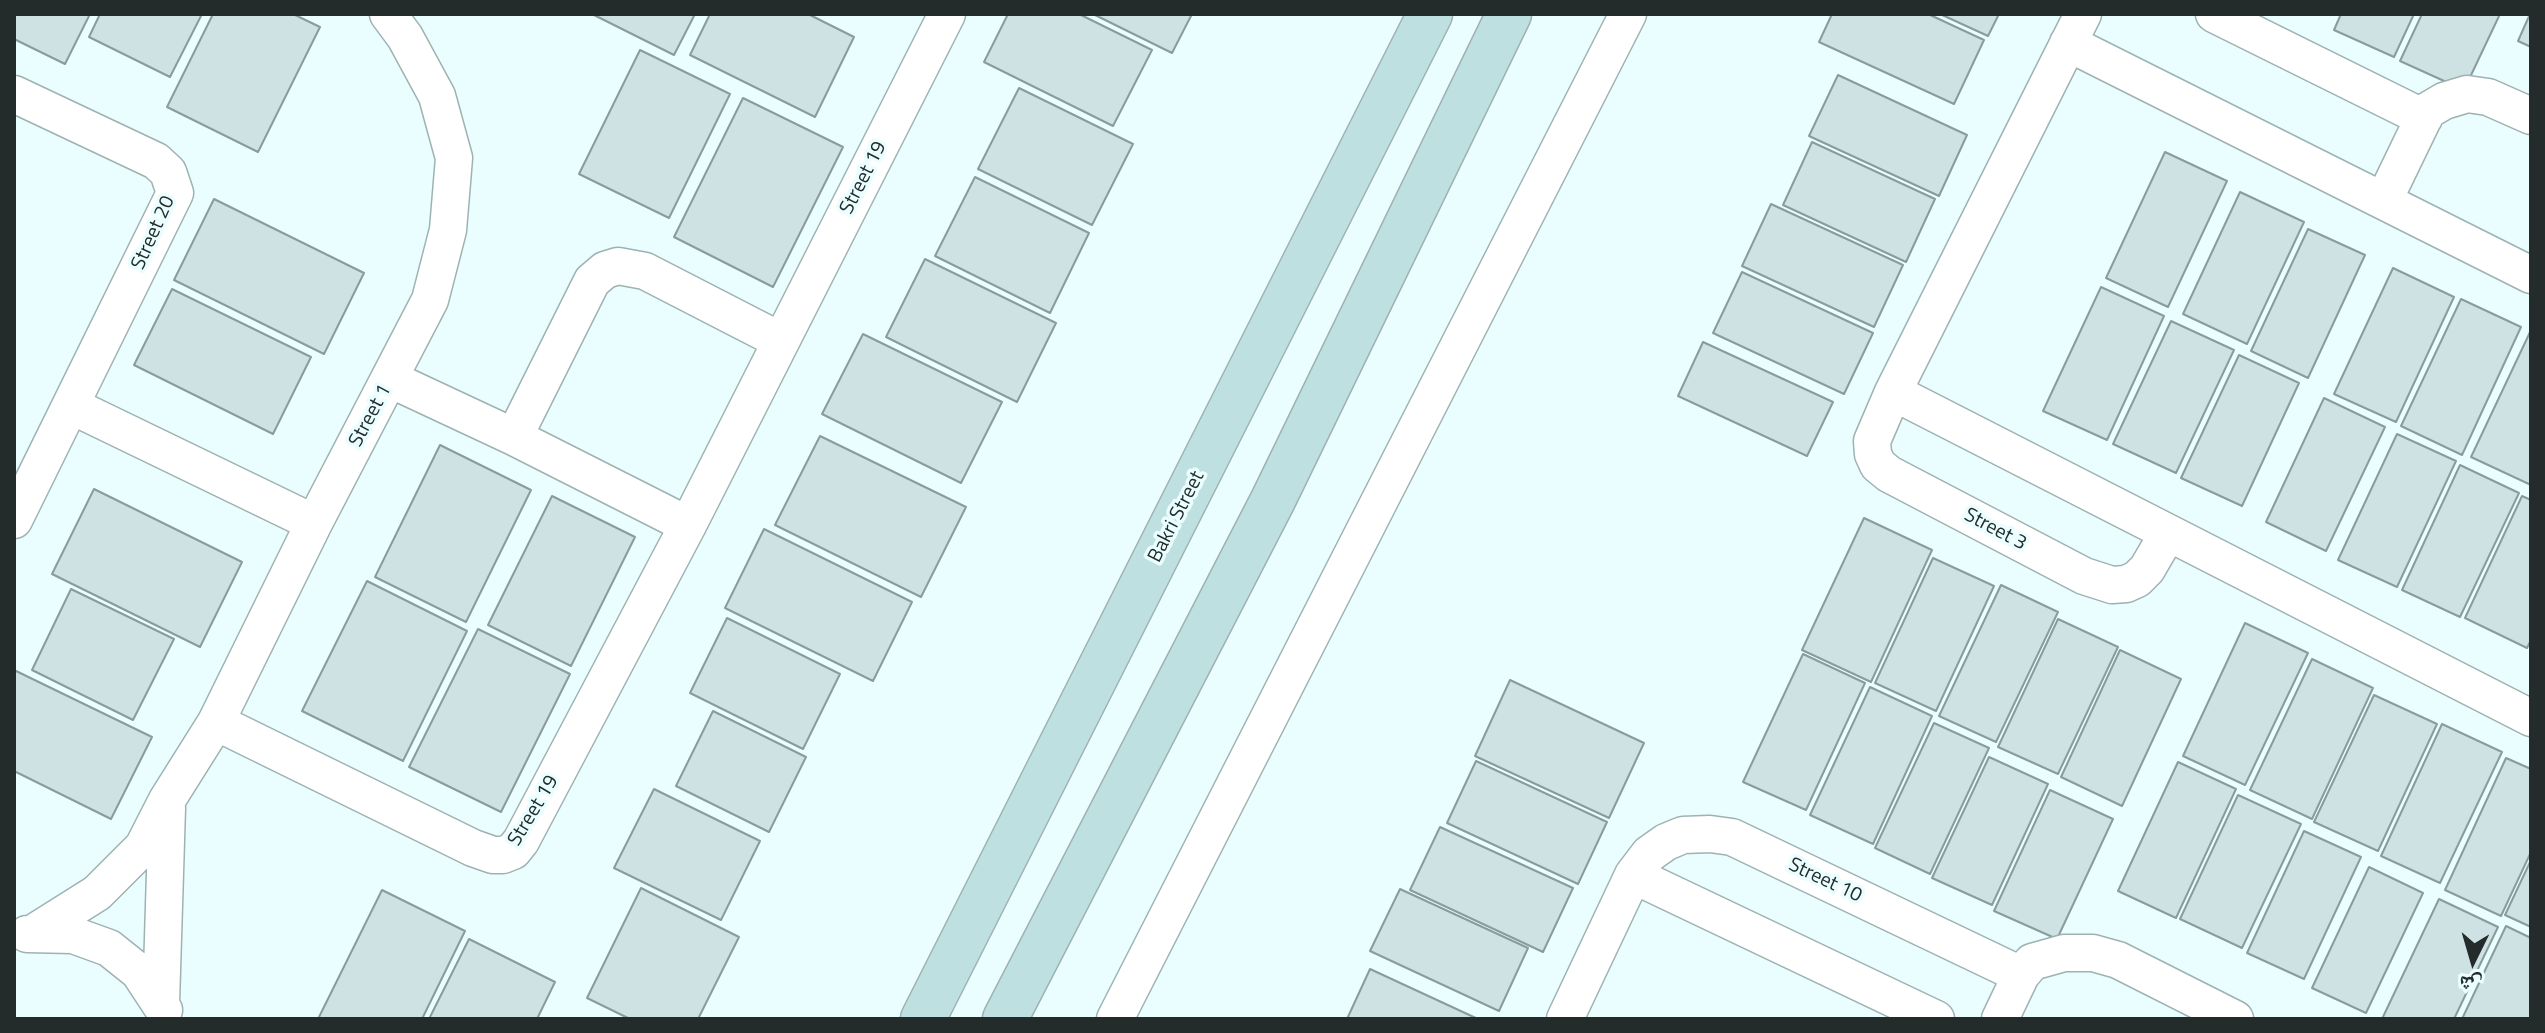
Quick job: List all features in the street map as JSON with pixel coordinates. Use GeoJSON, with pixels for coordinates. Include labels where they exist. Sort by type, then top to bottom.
{"type":"FeatureCollection","features":[{"type":"Feature","properties":{"kind":"main road","name":"Bakri Street"},"geometry":{"type":"LineString","coordinates":[[923,1019],[1430,14]]}},
{"type":"Feature","properties":{"kind":"main road"},"geometry":{"type":"LineString","coordinates":[[1005,1019],[1273,500],[1509,14]]}},
{"type":"Feature","properties":{"kind":"street","name":"Street 1"},"geometry":{"type":"LineString","coordinates":[[24,934],[97,893],[143,847],[167,800],[216,722],[314,523],[430,300],[448,230],[454,158],[437,96],[405,37],[388,14]]}},
{"type":"Feature","properties":{"kind":"street","name":"Street 19"},"geometry":{"type":"LineString","coordinates":[[216,722],[473,848],[493,855],[513,851],[688,525],[947,14]]}},
{"type":"Feature","properties":{"kind":"street"},"geometry":{"type":"LineString","coordinates":[[1115,1019],[1628,14]]}},
{"type":"Feature","properties":{"kind":"street"},"geometry":{"type":"LineString","coordinates":[[2214,14],[2424,118]]}},
{"type":"Feature","properties":{"kind":"street","name":"Street 3"},"geometry":{"type":"LineString","coordinates":[[2168,533],[2147,569],[2137,579],[2112,585],[2084,576],[1889,474],[1878,465],[1873,454],[1872,441],[1893,392],[2076,28],[2384,200],[2531,275]]}},
{"type":"Feature","properties":{"kind":"street","name":"Street 20"},"geometry":{"type":"LineString","coordinates":[[14,94],[156,161],[168,172],[175,193],[14,520]]}},
{"type":"Feature","properties":{"kind":"street"},"geometry":{"type":"LineString","coordinates":[[2384,200],[2427,111],[2444,101],[2467,94],[2488,97],[2531,116]]}},
{"type":"Feature","properties":{"kind":"street"},"geometry":{"type":"LineString","coordinates":[[514,437],[592,281],[605,270],[618,266],[645,271],[781,341]]}},
{"type":"Feature","properties":{"kind":"street"},"geometry":{"type":"LineString","coordinates":[[390,379],[514,437],[688,525]]}},
{"type":"Feature","properties":{"kind":"street"},"geometry":{"type":"LineString","coordinates":[[1893,392],[2531,718]]}},
{"type":"Feature","properties":{"kind":"street"},"geometry":{"type":"LineString","coordinates":[[72,406],[314,523]]}},
{"type":"Feature","properties":{"kind":"street"},"geometry":{"type":"LineString","coordinates":[[164,1011],[167,800]]}},
{"type":"Feature","properties":{"kind":"street","name":"Street 10"},"geometry":{"type":"LineString","coordinates":[[1565,1019],[1633,875],[1649,854],[1683,835],[1732,837],[2021,975]]}},
{"type":"Feature","properties":{"kind":"street"},"geometry":{"type":"LineString","coordinates":[[1633,875],[1936,1019]]}},
{"type":"Feature","properties":{"kind":"street"},"geometry":{"type":"LineString","coordinates":[[24,934],[73,935],[109,948],[139,972],[164,1011]]}},
{"type":"Feature","properties":{"kind":"street"},"geometry":{"type":"LineString","coordinates":[[2000,1019],[2021,975],[2032,962],[2064,953],[2093,953],[2118,960],[2235,1019]]}},
{"type":"Feature","properties":{"kind":"building"},"geometry":{"type":"Polygon","coordinates":[[[14,14],[90,14],[65,64],[14,39],[14,14]]]}},
{"type":"Feature","properties":{"kind":"building"},"geometry":{"type":"Polygon","coordinates":[[[100,14],[202,14],[170,77],[89,37],[100,14]]]}},
{"type":"Feature","properties":{"kind":"building"},"geometry":{"type":"Polygon","coordinates":[[[213,14],[293,14],[320,27],[258,152],[167,107],[213,14]]]}},
{"type":"Feature","properties":{"kind":"building"},"geometry":{"type":"Polygon","coordinates":[[[592,14],[695,14],[674,55],[592,14]]]}},
{"type":"Feature","properties":{"kind":"building"},"geometry":{"type":"Polygon","coordinates":[[[710,14],[808,14],[854,37],[815,117],[690,55],[710,14]]]}},
{"type":"Feature","properties":{"kind":"building"},"geometry":{"type":"Polygon","coordinates":[[[1008,14],[1079,14],[1152,50],[1113,126],[984,62],[1008,14]]]}},
{"type":"Feature","properties":{"kind":"building"},"geometry":{"type":"Polygon","coordinates":[[[1093,14],[1192,14],[1172,53],[1093,14]]]}},
{"type":"Feature","properties":{"kind":"building"},"geometry":{"type":"Polygon","coordinates":[[[1832,14],[1928,14],[1984,40],[1954,104],[1819,42],[1832,14]]]}},
{"type":"Feature","properties":{"kind":"building"},"geometry":{"type":"Polygon","coordinates":[[[1940,14],[1999,14],[1988,36],[1940,14]]]}},
{"type":"Feature","properties":{"kind":"building"},"geometry":{"type":"Polygon","coordinates":[[[2341,14],[2414,14],[2394,57],[2334,30],[2341,14]]]}},
{"type":"Feature","properties":{"kind":"building"},"geometry":{"type":"Polygon","coordinates":[[[2422,14],[2500,14],[2464,90],[2400,61],[2422,14]]]}},
{"type":"Feature","properties":{"kind":"building"},"geometry":{"type":"Polygon","coordinates":[[[2531,14],[2531,47],[2518,41],[2531,14]]]}},
{"type":"Feature","properties":{"kind":"building"},"geometry":{"type":"Polygon","coordinates":[[[640,50],[730,94],[669,218],[579,174],[640,50]]]}},
{"type":"Feature","properties":{"kind":"building"},"geometry":{"type":"Polygon","coordinates":[[[1838,75],[1967,135],[1939,196],[1809,136],[1838,75]]]}},
{"type":"Feature","properties":{"kind":"building"},"geometry":{"type":"Polygon","coordinates":[[[1019,88],[1133,144],[1092,225],[978,169],[1019,88]]]}},
{"type":"Feature","properties":{"kind":"building"},"geometry":{"type":"Polygon","coordinates":[[[743,98],[843,147],[773,287],[674,237],[743,98]]]}},
{"type":"Feature","properties":{"kind":"building"},"geometry":{"type":"Polygon","coordinates":[[[1812,142],[1935,199],[1906,262],[1783,205],[1812,142]]]}},
{"type":"Feature","properties":{"kind":"building"},"geometry":{"type":"Polygon","coordinates":[[[2165,152],[2227,181],[2168,307],[2106,278],[2165,152]]]}},
{"type":"Feature","properties":{"kind":"building"},"geometry":{"type":"Polygon","coordinates":[[[975,177],[1089,233],[1050,313],[935,256],[975,177]]]}},
{"type":"Feature","properties":{"kind":"building"},"geometry":{"type":"Polygon","coordinates":[[[2240,192],[2304,222],[2247,344],[2183,314],[2240,192]]]}},
{"type":"Feature","properties":{"kind":"building"},"geometry":{"type":"Polygon","coordinates":[[[214,199],[364,273],[324,354],[174,280],[214,199]]]}},
{"type":"Feature","properties":{"kind":"building"},"geometry":{"type":"Polygon","coordinates":[[[1771,204],[1903,265],[1874,327],[1742,266],[1771,204]]]}},
{"type":"Feature","properties":{"kind":"building"},"geometry":{"type":"Polygon","coordinates":[[[2308,229],[2365,255],[2308,378],[2251,351],[2308,229]]]}},
{"type":"Feature","properties":{"kind":"building"},"geometry":{"type":"Polygon","coordinates":[[[925,259],[1056,323],[1017,402],[886,337],[925,259]]]}},
{"type":"Feature","properties":{"kind":"building"},"geometry":{"type":"Polygon","coordinates":[[[2393,268],[2454,297],[2396,422],[2334,394],[2393,268]]]}},
{"type":"Feature","properties":{"kind":"building"},"geometry":{"type":"Polygon","coordinates":[[[1742,272],[1873,333],[1844,394],[1713,333],[1742,272]]]}},
{"type":"Feature","properties":{"kind":"building"},"geometry":{"type":"Polygon","coordinates":[[[2101,287],[2164,316],[2107,440],[2043,411],[2101,287]]]}},
{"type":"Feature","properties":{"kind":"building"},"geometry":{"type":"Polygon","coordinates":[[[172,289],[311,357],[273,434],[134,365],[172,289]]]}},
{"type":"Feature","properties":{"kind":"building"},"geometry":{"type":"Polygon","coordinates":[[[2461,299],[2521,327],[2462,455],[2401,426],[2461,299]]]}},
{"type":"Feature","properties":{"kind":"building"},"geometry":{"type":"Polygon","coordinates":[[[2171,321],[2234,350],[2176,473],[2113,444],[2171,321]]]}},
{"type":"Feature","properties":{"kind":"building"},"geometry":{"type":"Polygon","coordinates":[[[2531,330],[2531,485],[2471,457],[2531,330]]]}},
{"type":"Feature","properties":{"kind":"building"},"geometry":{"type":"Polygon","coordinates":[[[863,334],[1002,402],[961,483],[822,414],[863,334]]]}},
{"type":"Feature","properties":{"kind":"building"},"geometry":{"type":"Polygon","coordinates":[[[1703,342],[1833,402],[1807,456],[1678,396],[1703,342]]]}},
{"type":"Feature","properties":{"kind":"building"},"geometry":{"type":"Polygon","coordinates":[[[2239,355],[2299,383],[2242,506],[2181,478],[2239,355]]]}},
{"type":"Feature","properties":{"kind":"building"},"geometry":{"type":"Polygon","coordinates":[[[2324,398],[2385,427],[2326,551],[2266,522],[2324,398]]]}},
{"type":"Feature","properties":{"kind":"building"},"geometry":{"type":"Polygon","coordinates":[[[2397,434],[2456,461],[2397,587],[2338,560],[2397,434]]]}},
{"type":"Feature","properties":{"kind":"building"},"geometry":{"type":"Polygon","coordinates":[[[820,436],[966,507],[921,597],[775,525],[820,436]]]}},
{"type":"Feature","properties":{"kind":"building"},"geometry":{"type":"Polygon","coordinates":[[[440,445],[531,490],[466,622],[375,577],[440,445]]]}},
{"type":"Feature","properties":{"kind":"building"},"geometry":{"type":"Polygon","coordinates":[[[2460,465],[2519,493],[2460,617],[2402,590],[2460,465]]]}},
{"type":"Feature","properties":{"kind":"building"},"geometry":{"type":"Polygon","coordinates":[[[94,489],[242,562],[200,647],[52,574],[94,489]]]}},
{"type":"Feature","properties":{"kind":"building"},"geometry":{"type":"Polygon","coordinates":[[[552,496],[635,537],[571,666],[488,625],[552,496]]]}},
{"type":"Feature","properties":{"kind":"building"},"geometry":{"type":"Polygon","coordinates":[[[2522,496],[2531,500],[2531,640],[2527,648],[2465,618],[2522,496]]]}},
{"type":"Feature","properties":{"kind":"building"},"geometry":{"type":"Polygon","coordinates":[[[1864,518],[1932,550],[1871,682],[1802,650],[1864,518]]]}},
{"type":"Feature","properties":{"kind":"building"},"geometry":{"type":"Polygon","coordinates":[[[764,529],[912,602],[873,681],[725,608],[764,529]]]}},
{"type":"Feature","properties":{"kind":"building"},"geometry":{"type":"Polygon","coordinates":[[[1933,558],[1994,586],[1936,711],[1875,683],[1933,558]]]}},
{"type":"Feature","properties":{"kind":"building"},"geometry":{"type":"Polygon","coordinates":[[[367,581],[467,631],[403,761],[302,711],[367,581]]]}},
{"type":"Feature","properties":{"kind":"building"},"geometry":{"type":"Polygon","coordinates":[[[2001,585],[2058,612],[1996,742],[1939,716],[2001,585]]]}},
{"type":"Feature","properties":{"kind":"building"},"geometry":{"type":"Polygon","coordinates":[[[71,589],[174,639],[133,720],[32,670],[71,589]]]}},
{"type":"Feature","properties":{"kind":"building"},"geometry":{"type":"Polygon","coordinates":[[[727,618],[840,674],[803,749],[690,693],[727,618]]]}},
{"type":"Feature","properties":{"kind":"building"},"geometry":{"type":"Polygon","coordinates":[[[2058,619],[2118,647],[2058,774],[1998,747],[2058,619]]]}},
{"type":"Feature","properties":{"kind":"building"},"geometry":{"type":"Polygon","coordinates":[[[2245,623],[2308,653],[2245,785],[2183,756],[2245,623]]]}},
{"type":"Feature","properties":{"kind":"building"},"geometry":{"type":"Polygon","coordinates":[[[478,629],[570,674],[501,812],[409,767],[478,629]]]}},
{"type":"Feature","properties":{"kind":"building"},"geometry":{"type":"Polygon","coordinates":[[[2120,650],[2181,679],[2122,806],[2061,777],[2120,650]]]}},
{"type":"Feature","properties":{"kind":"building"},"geometry":{"type":"Polygon","coordinates":[[[1803,654],[1865,683],[1806,810],[1743,782],[1803,654]]]}},
{"type":"Feature","properties":{"kind":"building"},"geometry":{"type":"Polygon","coordinates":[[[2312,659],[2373,688],[2312,819],[2250,790],[2312,659]]]}},
{"type":"Feature","properties":{"kind":"building"},"geometry":{"type":"Polygon","coordinates":[[[14,670],[152,737],[111,819],[14,771],[14,670]]]}},
{"type":"Feature","properties":{"kind":"building"},"geometry":{"type":"Polygon","coordinates":[[[1510,680],[1644,743],[1609,818],[1475,756],[1510,680]]]}},
{"type":"Feature","properties":{"kind":"building"},"geometry":{"type":"Polygon","coordinates":[[[1870,687],[1932,716],[1873,844],[1810,815],[1870,687]]]}},
{"type":"Feature","properties":{"kind":"building"},"geometry":{"type":"Polygon","coordinates":[[[2374,695],[2437,724],[2378,851],[2314,822],[2374,695]]]}},
{"type":"Feature","properties":{"kind":"building"},"geometry":{"type":"Polygon","coordinates":[[[713,711],[806,757],[769,832],[676,786],[713,711]]]}},
{"type":"Feature","properties":{"kind":"building"},"geometry":{"type":"Polygon","coordinates":[[[1934,723],[1989,748],[1930,874],[1875,848],[1934,723]]]}},
{"type":"Feature","properties":{"kind":"building"},"geometry":{"type":"Polygon","coordinates":[[[2442,724],[2502,752],[2440,883],[2381,856],[2442,724]]]}},
{"type":"Feature","properties":{"kind":"building"},"geometry":{"type":"Polygon","coordinates":[[[1989,757],[2048,784],[1992,905],[1932,878],[1989,757]]]}},
{"type":"Feature","properties":{"kind":"building"},"geometry":{"type":"Polygon","coordinates":[[[2506,758],[2531,769],[2531,852],[2501,916],[2445,890],[2506,758]]]}},
{"type":"Feature","properties":{"kind":"building"},"geometry":{"type":"Polygon","coordinates":[[[1476,761],[1607,822],[1578,884],[1447,823],[1476,761]]]}},
{"type":"Feature","properties":{"kind":"building"},"geometry":{"type":"Polygon","coordinates":[[[2178,762],[2236,789],[2176,918],[2118,891],[2178,762]]]}},
{"type":"Feature","properties":{"kind":"building"},"geometry":{"type":"Polygon","coordinates":[[[654,789],[760,841],[721,920],[614,868],[654,789]]]}},
{"type":"Feature","properties":{"kind":"building"},"geometry":{"type":"Polygon","coordinates":[[[2050,790],[2113,819],[2057,939],[1994,911],[2050,790]]]}},
{"type":"Feature","properties":{"kind":"building"},"geometry":{"type":"Polygon","coordinates":[[[2238,795],[2301,824],[2242,948],[2180,919],[2238,795]]]}},
{"type":"Feature","properties":{"kind":"building"},"geometry":{"type":"Polygon","coordinates":[[[1440,827],[1573,888],[1543,952],[1410,890],[1440,827]]]}},
{"type":"Feature","properties":{"kind":"building"},"geometry":{"type":"Polygon","coordinates":[[[2304,831],[2361,857],[2304,979],[2247,953],[2304,831]]]}},
{"type":"Feature","properties":{"kind":"building"},"geometry":{"type":"Polygon","coordinates":[[[2531,860],[2531,927],[2505,915],[2531,860]]]}},
{"type":"Feature","properties":{"kind":"building"},"geometry":{"type":"Polygon","coordinates":[[[2369,867],[2423,893],[2366,1013],[2312,988],[2369,867]]]}},
{"type":"Feature","properties":{"kind":"building"},"geometry":{"type":"Polygon","coordinates":[[[641,888],[739,937],[698,1019],[630,1019],[587,998],[641,888]]]}},
{"type":"Feature","properties":{"kind":"building"},"geometry":{"type":"Polygon","coordinates":[[[1400,889],[1528,948],[1499,1011],[1370,951],[1400,889]]]}},
{"type":"Feature","properties":{"kind":"building"},"geometry":{"type":"Polygon","coordinates":[[[382,890],[465,931],[422,1019],[318,1019],[382,890]]]}},
{"type":"Feature","properties":{"kind":"building"},"geometry":{"type":"Polygon","coordinates":[[[2439,899],[2498,927],[2454,1019],[2382,1019],[2439,899]]]}},
{"type":"Feature","properties":{"kind":"building"},"geometry":{"type":"Polygon","coordinates":[[[2506,926],[2531,938],[2531,1019],[2462,1019],[2506,926]]]}},
{"type":"Feature","properties":{"kind":"building"},"geometry":{"type":"Polygon","coordinates":[[[469,939],[555,982],[537,1019],[429,1019],[469,939]]]}},
{"type":"Feature","properties":{"kind":"building"},"geometry":{"type":"Polygon","coordinates":[[[1370,969],[1478,1019],[1347,1019],[1370,969]]]}}]}
